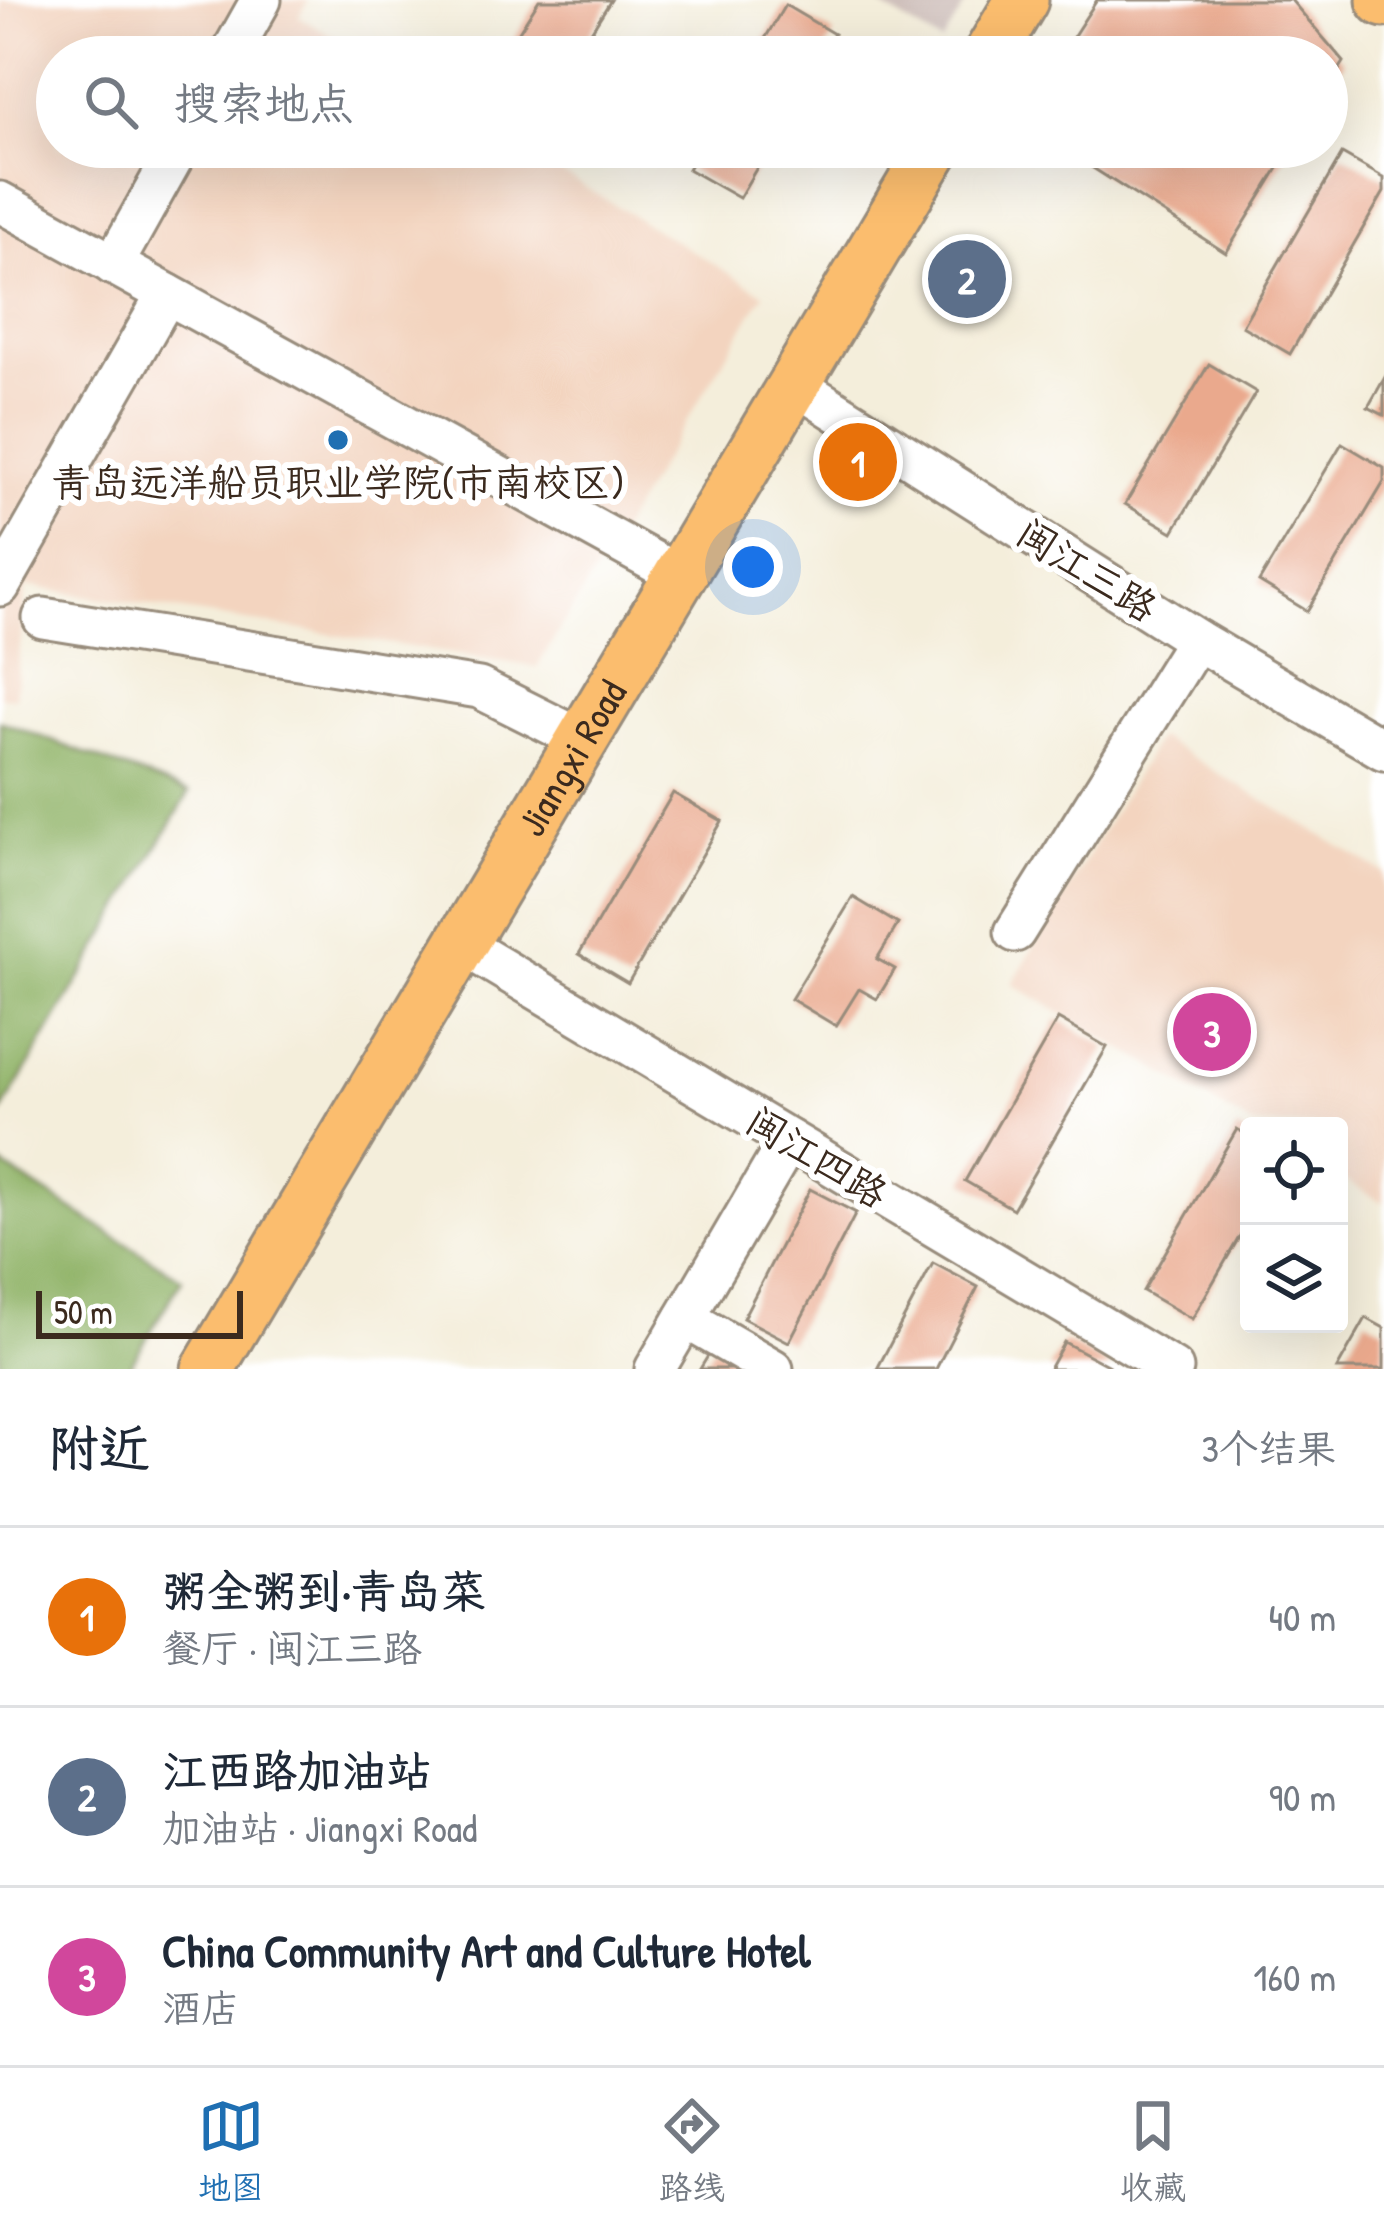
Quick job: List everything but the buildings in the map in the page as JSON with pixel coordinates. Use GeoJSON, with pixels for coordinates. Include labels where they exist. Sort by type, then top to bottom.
{"type":"FeatureCollection","features":[{"type":"Feature","properties":{"kind":"main road"},"geometry":{"type":"LineString","coordinates":[[1001,36],[1022,0]]}},
{"type":"Feature","properties":{"kind":"main road","name":"Jiangxi Road"},"geometry":{"type":"LineString","coordinates":[[208,1369],[923,168]]}},
{"type":"Feature","properties":{"kind":"street"},"geometry":{"type":"LineString","coordinates":[[241,36],[261,0]]}},
{"type":"Feature","properties":{"kind":"street"},"geometry":{"type":"LineString","coordinates":[[113,265],[167,168]]}},
{"type":"Feature","properties":{"kind":"street"},"geometry":{"type":"LineString","coordinates":[[0,202],[680,575]]}},
{"type":"Feature","properties":{"kind":"street"},"geometry":{"type":"LineString","coordinates":[[0,586],[167,294]]}},
{"type":"Feature","properties":{"kind":"street","name":"闽江三路"},"geometry":{"type":"LineString","coordinates":[[794,384],[1197,640],[1384,750]]}},
{"type":"Feature","properties":{"kind":"street"},"geometry":{"type":"LineString","coordinates":[[43,618],[479,688],[583,740]]}},
{"type":"Feature","properties":{"kind":"street"},"geometry":{"type":"LineString","coordinates":[[1015,932],[1197,640]]}},
{"type":"Feature","properties":{"kind":"street","name":"闽江四路"},"geometry":{"type":"LineString","coordinates":[[461,944],[1172,1369]]}},
{"type":"Feature","properties":{"kind":"street"},"geometry":{"type":"LineString","coordinates":[[656,1369],[789,1140]]}},
{"type":"Feature","properties":{"kind":"street"},"geometry":{"type":"LineString","coordinates":[[685,1318],[773,1369]]}},
{"type":"Feature","properties":{"kind":"shaded area","name":"青岛远洋船员职业学院(市南校区)"},"geometry":{"type":"Polygon","coordinates":[[[0,0],[308,0],[299,17],[331,36],[36,36],[36,168],[553,168],[764,294],[537,667],[26,586],[15,697],[0,697],[0,0]]]}},
{"type":"Feature","properties":{"kind":"shaded area"},"geometry":{"type":"Polygon","coordinates":[[[870,0],[968,0],[946,36],[930,36],[870,0]]]}},
{"type":"Feature","properties":{"kind":"shaded area"},"geometry":{"type":"Polygon","coordinates":[[[1158,737],[1384,873],[1384,1203],[1348,1182],[1348,1117],[1240,1118],[1012,984],[1158,737]]]}},
{"type":"Feature","properties":{"kind":"green space"},"geometry":{"type":"Polygon","coordinates":[[[0,721],[189,793],[0,1115],[0,721]]]}},
{"type":"Feature","properties":{"kind":"green space"},"geometry":{"type":"Polygon","coordinates":[[[0,1164],[182,1279],[128,1369],[0,1369],[0,1164]]]}},
{"type":"Feature","properties":{"kind":"place","name":"江西路加油站"},"geometry":{"type":"Point","coordinates":[967,279]}},
{"type":"Feature","properties":{"kind":"place","name":"青岛远洋船员职业学院(市南校区)"},"geometry":{"type":"Point","coordinates":[338,440]}},
{"type":"Feature","properties":{"kind":"place","name":"粥全粥到·青岛菜"},"geometry":{"type":"Point","coordinates":[858,462]}},
{"type":"Feature","properties":{"kind":"place","name":"China Community Art and Culture Hotel"},"geometry":{"type":"Point","coordinates":[1212,1032]}}]}
